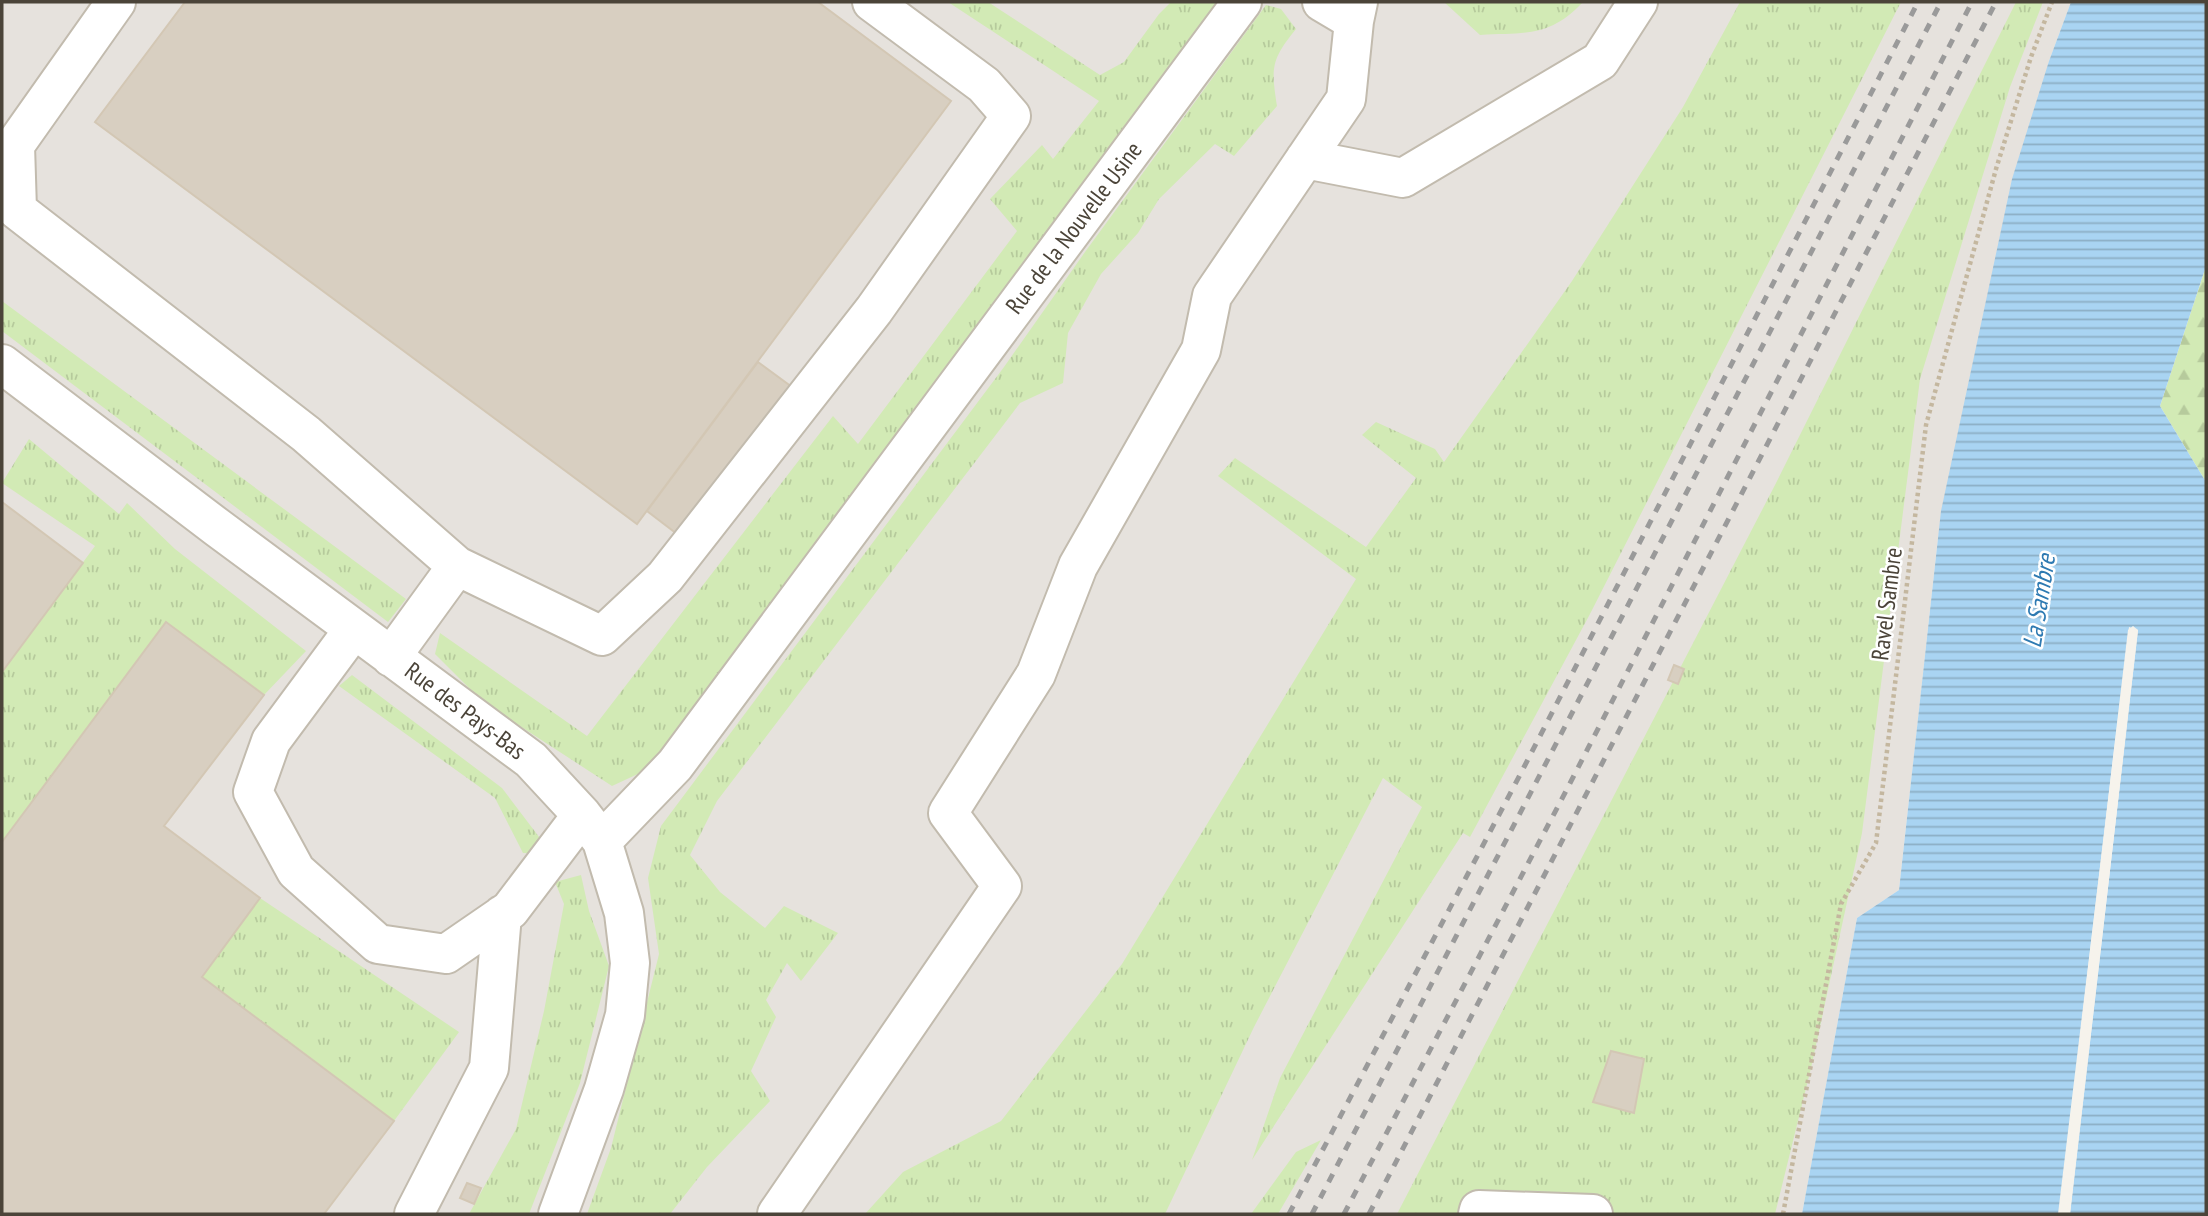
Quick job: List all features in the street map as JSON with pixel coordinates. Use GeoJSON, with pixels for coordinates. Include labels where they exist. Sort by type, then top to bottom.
{"type":"FeatureCollection","features":[{"type":"Feature","properties":{"kind":"street"},"geometry":{"type":"LineString","coordinates":[[116,2],[15,145],[17,210],[306,433],[457,566],[602,636],[665,577],[874,310],[1011,116],[984,85],[872,2]]}},
{"type":"Feature","properties":{"kind":"street","name":"Rue de la Nouvelle Usine"},"geometry":{"type":"LineString","coordinates":[[354,629],[271,741],[253,792],[296,871],[379,944],[446,954],[510,910],[592,828],[675,765],[1242,2]]}},
{"type":"Feature","properties":{"kind":"street"},"geometry":{"type":"LineString","coordinates":[[777,1214],[1002,886],[948,813],[1036,674],[1078,566],[1201,350],[1212,296],[1346,99],[1356,11],[1322,2]]}},
{"type":"Feature","properties":{"kind":"street"},"geometry":{"type":"LineString","coordinates":[[1305,159],[1403,178],[1600,61],[1638,2]]}},
{"type":"Feature","properties":{"kind":"street","name":"Rue des Pays-Bas"},"geometry":{"type":"LineString","coordinates":[[2,364],[531,760],[592,828],[624,913],[629,963],[625,1015],[604,1088],[558,1214]]}},
{"type":"Feature","properties":{"kind":"street"},"geometry":{"type":"LineString","coordinates":[[391,657],[457,566]]}},
{"type":"Feature","properties":{"kind":"street"},"geometry":{"type":"LineString","coordinates":[[414,1214],[489,1068],[502,915]]}},
{"type":"Feature","properties":{"kind":"street"},"geometry":{"type":"LineString","coordinates":[[1478,1214],[1479,1210],[1593,1214]]}},
{"type":"Feature","properties":{"kind":"path","name":"Ravel Sambre"},"geometry":{"type":"LineString","coordinates":[[1783,1214],[1841,904],[1876,843],[1926,425],[1996,169],[2031,57],[2052,2]]}},
{"type":"Feature","properties":{"kind":"shaded area"},"geometry":{"type":"Polygon","coordinates":[[[2,2],[2071,2],[2049,61],[1938,538],[1899,890],[1857,918],[1802,1214],[2,1214],[2,2]]]}},
{"type":"Feature","properties":{"kind":"green space"},"geometry":{"type":"Polygon","coordinates":[[[948,2],[988,2],[1100,75],[1124,62],[1171,2],[1220,2],[653,767],[612,786],[483,702],[435,654],[440,633],[587,736],[833,416],[858,444],[1017,231],[990,199],[1042,145],[1053,159],[1099,101],[948,2]]]}},
{"type":"Feature","properties":{"kind":"green space"},"geometry":{"type":"Polygon","coordinates":[[[1444,2],[1583,2],[1559,22],[1536,31],[1480,35],[1444,2]]]}},
{"type":"Feature","properties":{"kind":"green space"},"geometry":{"type":"Polygon","coordinates":[[[1740,2],[1901,2],[1590,614],[1470,837],[1463,833],[1252,1160],[1280,1078],[1422,807],[1383,778],[1254,1027],[1165,1214],[865,1214],[903,1172],[1001,1121],[1122,964],[1356,579],[1218,476],[1235,458],[1366,547],[1416,478],[1362,435],[1376,422],[1435,449],[1444,462],[1572,281],[1683,107],[1740,2]]]}},
{"type":"Feature","properties":{"kind":"green space"},"geometry":{"type":"Polygon","coordinates":[[[2016,2],[2043,2],[2010,87],[1920,379],[1862,833],[1811,1068],[1775,1214],[1397,1214],[1775,485],[2016,2]]]}},
{"type":"Feature","properties":{"kind":"green space"},"geometry":{"type":"Polygon","coordinates":[[[1266,5],[1281,9],[1296,29],[1275,64],[1277,106],[1234,156],[1215,144],[1159,199],[1138,233],[1101,274],[1068,333],[1063,383],[1020,403],[717,801],[690,855],[720,892],[765,928],[784,906],[838,933],[801,981],[787,963],[766,1000],[776,1017],[751,1071],[770,1101],[707,1167],[670,1214],[587,1214],[611,1148],[659,954],[648,878],[661,826],[1004,367],[1266,5]]]}},
{"type":"Feature","properties":{"kind":"green space"},"geometry":{"type":"Polygon","coordinates":[[[2206,266],[2206,482],[2160,406],[2206,266]]]}},
{"type":"Feature","properties":{"kind":"green space"},"geometry":{"type":"Polygon","coordinates":[[[2,301],[406,599],[388,622],[2,331],[2,301]]]}},
{"type":"Feature","properties":{"kind":"green space"},"geometry":{"type":"Polygon","coordinates":[[[29,439],[119,514],[127,503],[175,549],[306,651],[264,695],[166,622],[2,843],[2,672],[95,546],[2,483],[29,439]]]}},
{"type":"Feature","properties":{"kind":"green space"},"geometry":{"type":"Polygon","coordinates":[[[352,675],[502,788],[552,854],[523,853],[495,798],[339,686],[352,675]]]}},
{"type":"Feature","properties":{"kind":"green space"},"geometry":{"type":"Polygon","coordinates":[[[581,875],[589,911],[609,966],[580,1083],[529,1214],[469,1214],[516,1129],[544,1011],[564,904],[555,882],[581,875]]]}},
{"type":"Feature","properties":{"kind":"green space"},"geometry":{"type":"Polygon","coordinates":[[[260,898],[459,1032],[394,1121],[202,977],[260,898]]]}},
{"type":"Feature","properties":{"kind":"green space"},"geometry":{"type":"Polygon","coordinates":[[[1321,1140],[1278,1214],[1251,1214],[1296,1152],[1321,1140]]]}},
{"type":"Feature","properties":{"kind":"water","name":"La Sambre"},"geometry":{"type":"Polygon","coordinates":[[[2071,2],[2206,2],[2206,266],[2160,406],[2206,482],[2206,1214],[2070,1214],[2138,630],[2129,627],[2058,1214],[1802,1214],[1857,918],[1899,890],[1941,511],[2012,179],[2049,61],[2071,2]]]}},
{"type":"Feature","properties":{"kind":"pier"},"geometry":{"type":"Polygon","coordinates":[[[2133,626],[2138,630],[2070,1214],[2067,1214],[2133,629],[2062,1214],[2059,1214],[2128,630],[2133,626]]]}},
{"type":"Feature","properties":{"kind":"building"},"geometry":{"type":"Polygon","coordinates":[[[185,2],[818,2],[951,101],[637,524],[95,122],[185,2]]]}},
{"type":"Feature","properties":{"kind":"building"},"geometry":{"type":"Polygon","coordinates":[[[758,362],[796,390],[685,540],[647,511],[758,362]]]}},
{"type":"Feature","properties":{"kind":"building"},"geometry":{"type":"Polygon","coordinates":[[[2,502],[83,563],[2,672],[2,502]]]}},
{"type":"Feature","properties":{"kind":"building"},"geometry":{"type":"Polygon","coordinates":[[[166,622],[264,695],[164,826],[260,898],[202,977],[394,1121],[324,1214],[2,1214],[2,842],[166,622]]]}},
{"type":"Feature","properties":{"kind":"building"},"geometry":{"type":"Polygon","coordinates":[[[1674,665],[1684,669],[1678,684],[1668,680],[1674,665]]]}},
{"type":"Feature","properties":{"kind":"building"},"geometry":{"type":"Polygon","coordinates":[[[1611,1051],[1644,1059],[1634,1113],[1593,1102],[1611,1051]]]}},
{"type":"Feature","properties":{"kind":"building"},"geometry":{"type":"Polygon","coordinates":[[[467,1183],[481,1188],[474,1204],[460,1198],[467,1183]]]}},
{"type":"Feature","properties":{"kind":"railway"},"geometry":{"type":"LineString","coordinates":[[1289,1214],[1522,771],[1918,2]]}},
{"type":"Feature","properties":{"kind":"railway"},"geometry":{"type":"LineString","coordinates":[[1312,1214],[1941,2]]}},
{"type":"Feature","properties":{"kind":"railway"},"geometry":{"type":"LineString","coordinates":[[1344,1214],[1566,791],[1972,2]]}},
{"type":"Feature","properties":{"kind":"railway"},"geometry":{"type":"LineString","coordinates":[[1369,1214],[1996,2]]}}]}
